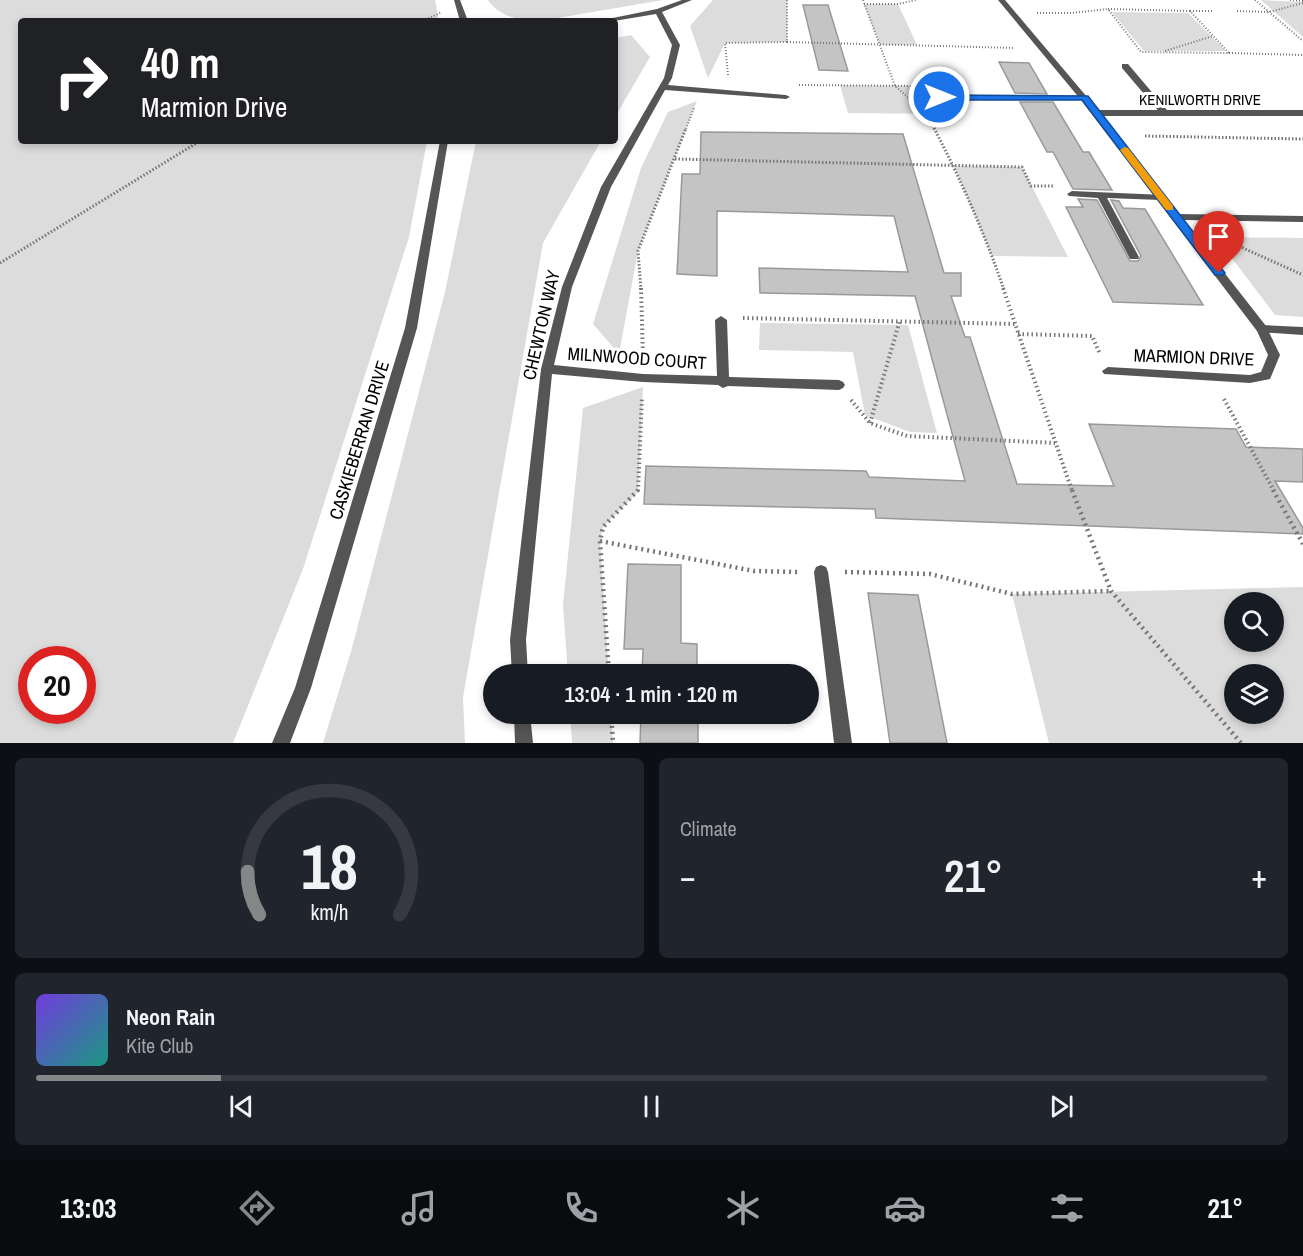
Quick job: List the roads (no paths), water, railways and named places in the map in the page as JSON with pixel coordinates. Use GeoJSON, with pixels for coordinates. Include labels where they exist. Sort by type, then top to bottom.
{"type":"FeatureCollection","features":[{"type":"Feature","properties":{"kind":"street"},"geometry":{"type":"LineString","coordinates":[[457,0],[464,18]]}},
{"type":"Feature","properties":{"kind":"street"},"geometry":{"type":"LineString","coordinates":[[618,18],[658,11],[689,0]]}},
{"type":"Feature","properties":{"kind":"street","name":"MARMION DRIVE"},"geometry":{"type":"LineString","coordinates":[[1002,0],[1050,55],[1161,196],[1262,328],[1274,355],[1266,376],[1250,379],[1108,371]]}},
{"type":"Feature","properties":{"kind":"street","name":"CHEWTON WAY"},"geometry":{"type":"LineString","coordinates":[[519,664],[518,640],[547,369],[567,287],[606,187],[668,78],[676,45],[658,11]]}},
{"type":"Feature","properties":{"kind":"street"},"geometry":{"type":"LineString","coordinates":[[1125,66],[1164,112]]}},
{"type":"Feature","properties":{"kind":"street"},"geometry":{"type":"LineString","coordinates":[[663,87],[786,97]]}},
{"type":"Feature","properties":{"kind":"street"},"geometry":{"type":"LineString","coordinates":[[939,97],[1084,98]]}},
{"type":"Feature","properties":{"kind":"street","name":"KENILWORTH DRIVE"},"geometry":{"type":"LineString","coordinates":[[1096,113],[1303,113]]}},
{"type":"Feature","properties":{"kind":"street","name":"CASKIEBERRAN DRIVE"},"geometry":{"type":"LineString","coordinates":[[281,743],[303,688],[411,328],[443,144]]}},
{"type":"Feature","properties":{"kind":"street"},"geometry":{"type":"LineString","coordinates":[[1072,194],[1161,196]]}},
{"type":"Feature","properties":{"kind":"street"},"geometry":{"type":"LineString","coordinates":[[1101,195],[1134,257]]}},
{"type":"Feature","properties":{"kind":"street"},"geometry":{"type":"LineString","coordinates":[[1176,217],[1303,219]]}},
{"type":"Feature","properties":{"kind":"street","name":"MILNWOOD COURT"},"geometry":{"type":"LineString","coordinates":[[721,320],[723,383]]}},
{"type":"Feature","properties":{"kind":"street"},"geometry":{"type":"LineString","coordinates":[[1262,328],[1303,331]]}},
{"type":"Feature","properties":{"kind":"street","name":"MILNWOOD COURT"},"geometry":{"type":"LineString","coordinates":[[547,369],[723,383],[839,385]]}},
{"type":"Feature","properties":{"kind":"street"},"geometry":{"type":"LineString","coordinates":[[821,572],[843,743]]}},
{"type":"Feature","properties":{"kind":"street"},"geometry":{"type":"LineString","coordinates":[[523,724],[524,743]]}}]}
